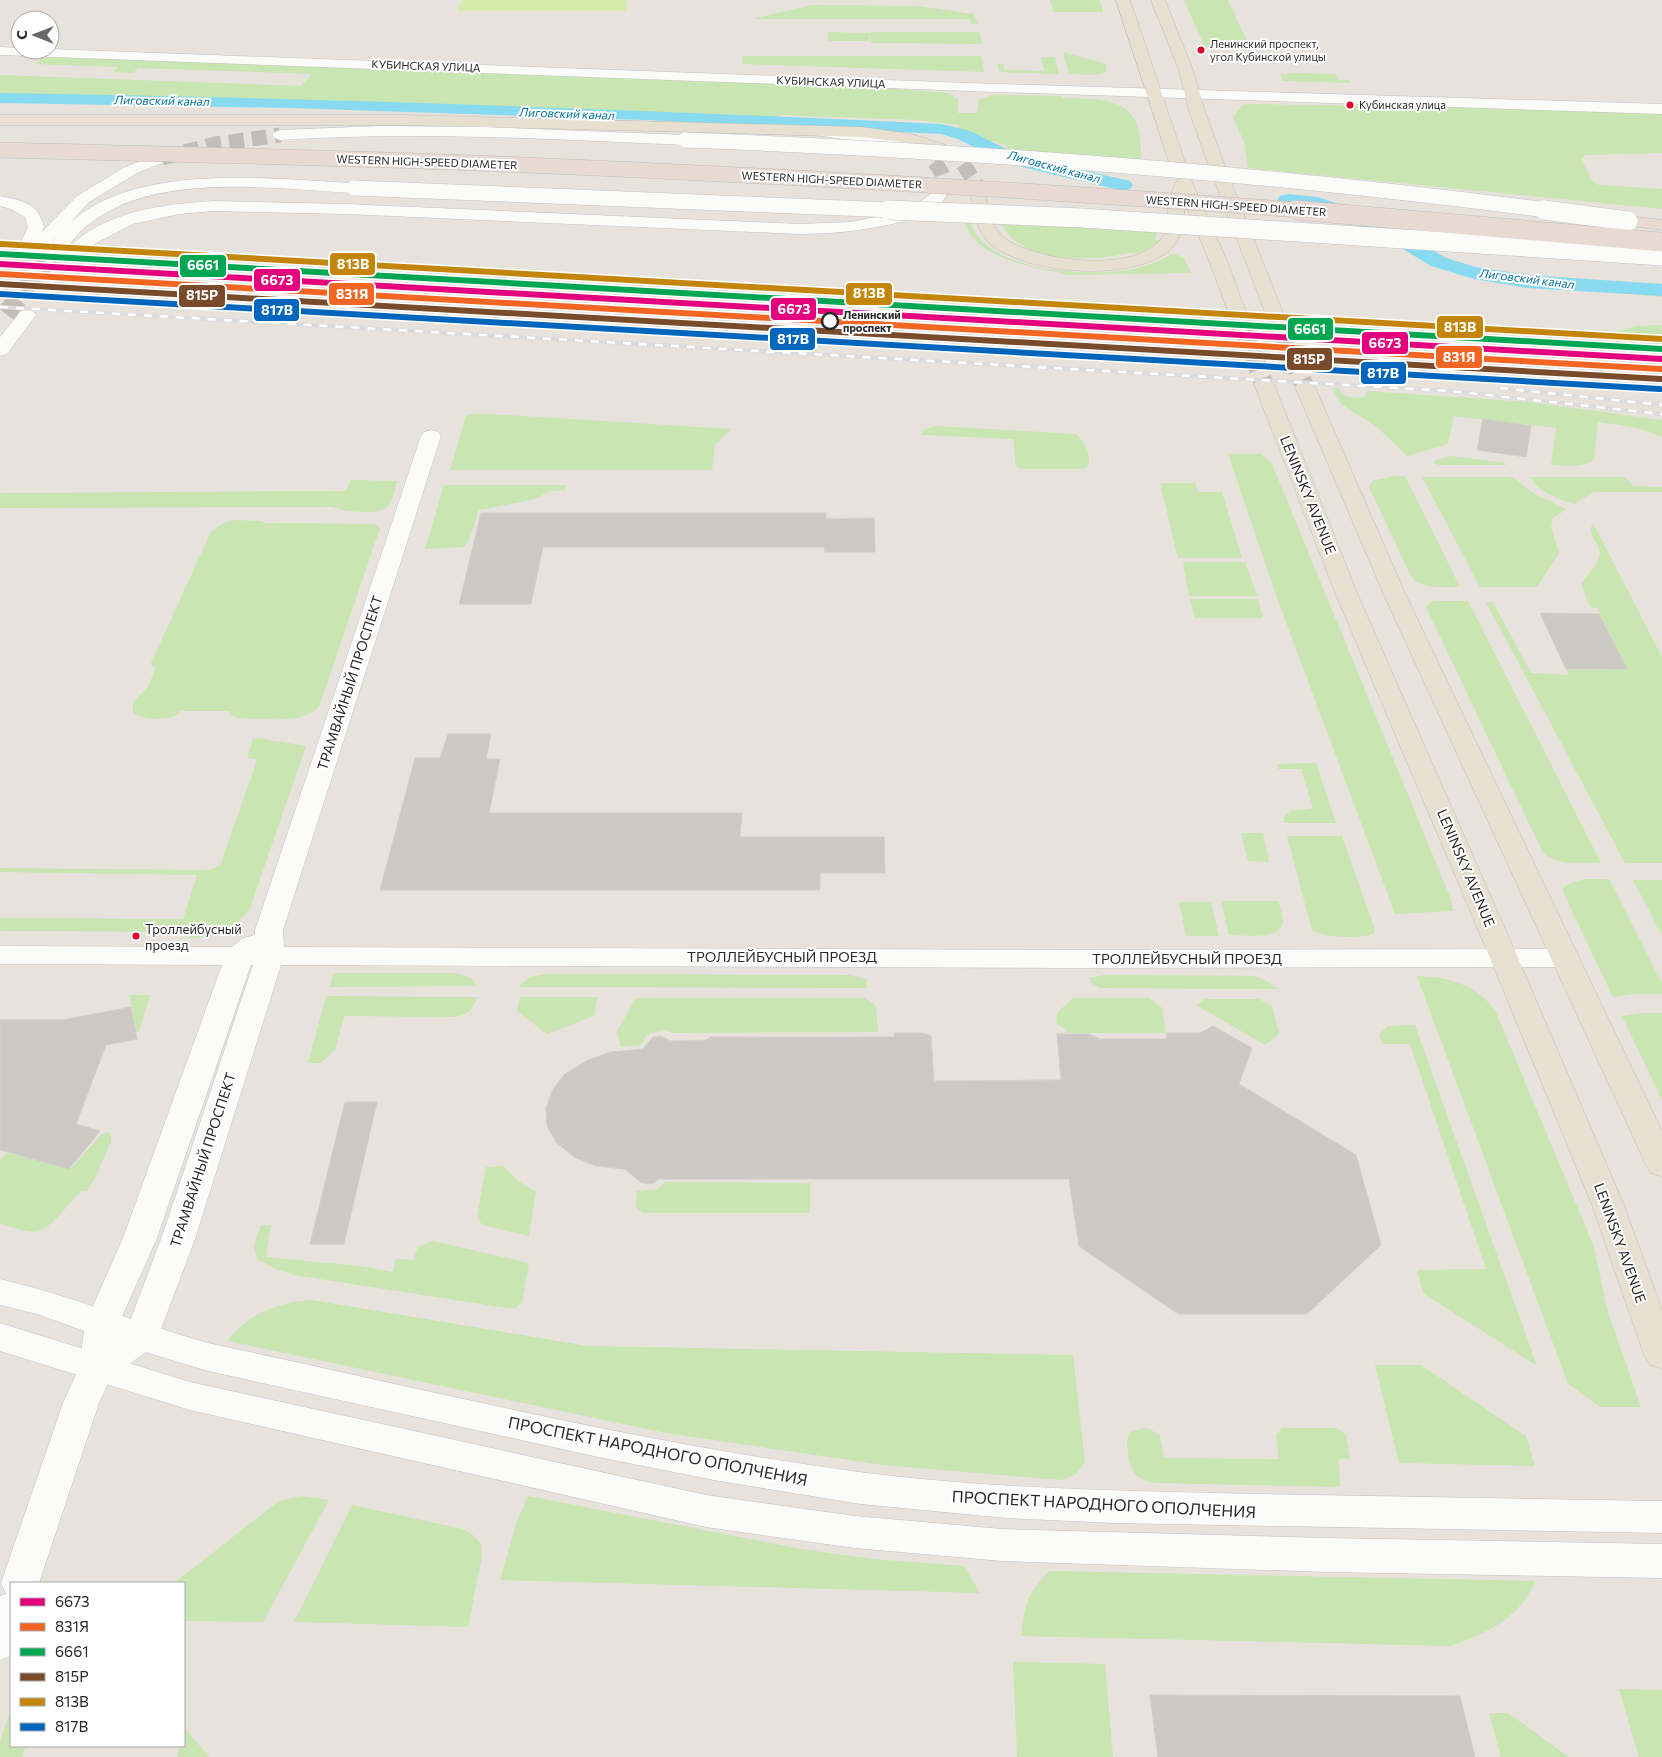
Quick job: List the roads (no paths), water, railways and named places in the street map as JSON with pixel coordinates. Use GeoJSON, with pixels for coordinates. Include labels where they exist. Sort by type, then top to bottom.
{"type":"FeatureCollection","features":[{"type":"Feature","properties":{"kind":"highway","name":"WESTERN HIGH-SPEED DIAMETER"},"geometry":{"type":"LineString","coordinates":[[0,135],[616,154]]}},
{"type":"Feature","properties":{"kind":"highway","name":"WESTERN HIGH-SPEED DIAMETER"},"geometry":{"type":"LineString","coordinates":[[0,150],[464,163],[798,178],[1274,208],[1662,242]]}},
{"type":"Feature","properties":{"kind":"highway"},"geometry":{"type":"LineString","coordinates":[[654,155],[702,158]]}},
{"type":"Feature","properties":{"kind":"highway","name":"WESTERN HIGH-SPEED DIAMETER"},"geometry":{"type":"LineString","coordinates":[[856,166],[953,162],[1004,174]]}},
{"type":"Feature","properties":{"kind":"highway","name":"WESTERN HIGH-SPEED DIAMETER"},"geometry":{"type":"LineString","coordinates":[[1122,181],[1662,225]]}},
{"type":"Feature","properties":{"kind":"main road"},"geometry":{"type":"LineString","coordinates":[[1123,0],[1178,164]]}},
{"type":"Feature","properties":{"kind":"main road"},"geometry":{"type":"LineString","coordinates":[[1158,0],[1216,164],[1280,328]]}},
{"type":"Feature","properties":{"kind":"main road","name":"КУБИНСКАЯ УЛИЦА"},"geometry":{"type":"LineString","coordinates":[[60,47],[1662,109]]}},
{"type":"Feature","properties":{"kind":"main road","name":"КУБИНСКАЯ УЛИЦА"},"geometry":{"type":"LineString","coordinates":[[0,51],[1153,88]]}},
{"type":"Feature","properties":{"kind":"main road","name":"КУБИНСКАЯ УЛИЦА"},"geometry":{"type":"LineString","coordinates":[[1191,90],[1662,102]]}},
{"type":"Feature","properties":{"kind":"main road"},"geometry":{"type":"LineString","coordinates":[[0,120],[304,119],[498,121],[814,131],[891,135],[929,143],[953,162]]}},
{"type":"Feature","properties":{"kind":"main road"},"geometry":{"type":"LineString","coordinates":[[280,135],[320,132],[435,131],[904,149],[1166,168],[1284,179],[1628,222]]}},
{"type":"Feature","properties":{"kind":"main road"},"geometry":{"type":"LineString","coordinates":[[814,131],[881,140],[903,146]]}},
{"type":"Feature","properties":{"kind":"main road"},"geometry":{"type":"LineString","coordinates":[[0,200],[16,204],[33,215],[36,227],[27,255],[83,200],[131,170],[156,160]]}},
{"type":"Feature","properties":{"kind":"main road"},"geometry":{"type":"LineString","coordinates":[[981,209],[995,240],[1012,250],[1030,257],[1074,264],[1129,261],[1164,246],[1172,234],[1177,197],[1184,182],[1219,263],[1242,326]]}},
{"type":"Feature","properties":{"kind":"main road"},"geometry":{"type":"LineString","coordinates":[[50,256],[82,221],[101,208],[144,192],[178,186],[233,183],[1082,218],[1662,256]]}},
{"type":"Feature","properties":{"kind":"main road"},"geometry":{"type":"LineString","coordinates":[[920,208],[937,199],[940,193]]}},
{"type":"Feature","properties":{"kind":"main road"},"geometry":{"type":"LineString","coordinates":[[70,258],[84,244],[109,228],[134,219],[168,210],[219,206],[306,207],[772,228],[852,226],[882,222],[899,217]]}},
{"type":"Feature","properties":{"kind":"main road"},"geometry":{"type":"LineString","coordinates":[[0,350],[27,314]]}},
{"type":"Feature","properties":{"kind":"main road","name":"LENINSKY AVENUE"},"geometry":{"type":"LineString","coordinates":[[1264,384],[1347,595],[1504,958],[1608,1205],[1662,1355]]}},
{"type":"Feature","properties":{"kind":"main road"},"geometry":{"type":"LineString","coordinates":[[1305,387],[1394,593],[1662,1165]]}},
{"type":"Feature","properties":{"kind":"main road","name":"ТРАМВАЙНЫЙ ПРОСПЕКТ"},"geometry":{"type":"LineString","coordinates":[[141,1337],[178,1239],[260,947],[431,436]]}},
{"type":"Feature","properties":{"kind":"main road","name":"ТРОЛЛЕЙБУСНЫЙ ПРОЕЗД"},"geometry":{"type":"LineString","coordinates":[[0,955],[260,947],[1565,958]]}},
{"type":"Feature","properties":{"kind":"main road","name":"ТРАМВАЙНЫЙ ПРОСПЕКТ"},"geometry":{"type":"LineString","coordinates":[[20,1582],[78,1411],[97,1368],[102,1324],[140,1238],[260,947]]}},
{"type":"Feature","properties":{"kind":"main road","name":"ПРОСПЕКТ НАРОДНОГО ОПОЛЧЕНИЯ"},"geometry":{"type":"LineString","coordinates":[[0,1292],[40,1302],[141,1337],[208,1356],[593,1441],[719,1466],[861,1488],[1006,1502],[1114,1507],[1662,1517]]}},
{"type":"Feature","properties":{"kind":"main road"},"geometry":{"type":"LineString","coordinates":[[0,1337],[190,1396],[706,1511],[855,1532],[1002,1546],[1662,1561]]}},
{"type":"Feature","properties":{"kind":"main road"},"geometry":{"type":"LineString","coordinates":[[97,1368],[141,1337]]}},
{"type":"Feature","properties":{"kind":"main road"},"geometry":{"type":"LineString","coordinates":[[0,1642],[10,1611]]}},
{"type":"Feature","properties":{"kind":"waterway","name":"Лиговский канал"},"geometry":{"type":"LineString","coordinates":[[0,98],[291,103],[644,115],[942,129],[964,135],[1013,159],[1123,185]]}},
{"type":"Feature","properties":{"kind":"waterway","name":"Лиговский канал"},"geometry":{"type":"LineString","coordinates":[[1287,200],[1318,203],[1343,212],[1385,230],[1439,262],[1474,272],[1501,278],[1554,284],[1662,290]]}},
{"type":"Feature","properties":{"kind":"tunnel"},"geometry":{"type":"LineString","coordinates":[[162,158],[215,144],[280,135]]}},
{"type":"Feature","properties":{"kind":"tunnel"},"geometry":{"type":"LineString","coordinates":[[934,162],[943,176],[940,193]]}},
{"type":"Feature","properties":{"kind":"tunnel"},"geometry":{"type":"LineString","coordinates":[[963,164],[977,185],[979,198]]}},
{"type":"Feature","properties":{"kind":"tunnel"},"geometry":{"type":"LineString","coordinates":[[6,314],[50,257]]}},
{"type":"Feature","properties":{"kind":"tunnel"},"geometry":{"type":"LineString","coordinates":[[1242,326],[1264,384]]}},
{"type":"Feature","properties":{"kind":"tunnel"},"geometry":{"type":"LineString","coordinates":[[1280,328],[1305,387]]}},
{"type":"Feature","properties":{"kind":"railway"},"geometry":{"type":"LineString","coordinates":[[0,307],[1450,391],[1662,414]]}},
{"type":"Feature","properties":{"kind":"railway"},"geometry":{"type":"LineString","coordinates":[[1500,388],[1662,405]]}},
{"type":"Feature","properties":{"kind":"place","name":"Ленинский проспект, угол Кубинской улицы"},"geometry":{"type":"Point","coordinates":[1201,50]}},
{"type":"Feature","properties":{"kind":"place","name":"Кубинская улица"},"geometry":{"type":"Point","coordinates":[1350,105]}},
{"type":"Feature","properties":{"kind":"place","name":"Ленинский проспект"},"geometry":{"type":"Point","coordinates":[830,321]}},
{"type":"Feature","properties":{"kind":"place","name":"Троллейбусный проезд"},"geometry":{"type":"Point","coordinates":[136,936]}}]}
